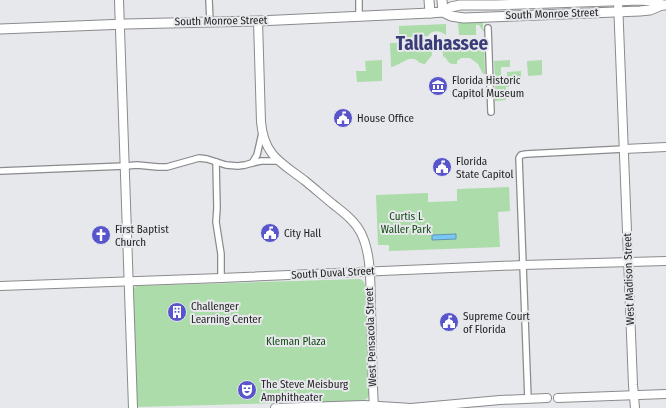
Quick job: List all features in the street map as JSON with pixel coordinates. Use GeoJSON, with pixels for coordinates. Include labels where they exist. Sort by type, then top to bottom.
{"type":"FeatureCollection","features":[{"type":"Feature","properties":{"kind":"main road"},"geometry":{"type":"LineString","coordinates":[[118,0],[133,408]]}},
{"type":"Feature","properties":{"kind":"main road"},"geometry":{"type":"LineString","coordinates":[[429,0],[430,13]]}},
{"type":"Feature","properties":{"kind":"main road"},"geometry":{"type":"LineString","coordinates":[[442,0],[443,12]]}},
{"type":"Feature","properties":{"kind":"main road","name":"South Monroe Street"},"geometry":{"type":"LineString","coordinates":[[443,12],[451,6],[460,5],[644,0],[663,3]]}},
{"type":"Feature","properties":{"kind":"main road","name":"West Madison Street"},"geometry":{"type":"LineString","coordinates":[[618,1],[635,408]]}},
{"type":"Feature","properties":{"kind":"main road","name":"South Monroe Street"},"geometry":{"type":"LineString","coordinates":[[0,29],[119,24],[258,21],[443,12],[451,16],[464,18],[619,12],[647,10],[663,3]]}},
{"type":"Feature","properties":{"kind":"main road"},"geometry":{"type":"LineString","coordinates":[[258,21],[262,133]]}},
{"type":"Feature","properties":{"kind":"main road","name":"West Pensacola Street"},"geometry":{"type":"LineString","coordinates":[[262,133],[271,154],[343,212],[358,227],[364,241],[368,256],[369,272],[374,407]]}},
{"type":"Feature","properties":{"kind":"main road"},"geometry":{"type":"LineString","coordinates":[[624,149],[666,147]]}},
{"type":"Feature","properties":{"kind":"main road","name":"South Duval Street"},"geometry":{"type":"LineString","coordinates":[[0,286],[523,265],[666,261]]}},
{"type":"Feature","properties":{"kind":"main road"},"geometry":{"type":"LineString","coordinates":[[558,398],[666,394]]}},
{"type":"Feature","properties":{"kind":"main road"},"geometry":{"type":"LineString","coordinates":[[275,408],[360,405],[411,408],[500,400],[546,398]]}},
{"type":"Feature","properties":{"kind":"street"},"geometry":{"type":"LineString","coordinates":[[209,0],[210,22]]}},
{"type":"Feature","properties":{"kind":"street"},"geometry":{"type":"LineString","coordinates":[[359,0],[359,16]]}},
{"type":"Feature","properties":{"kind":"street"},"geometry":{"type":"LineString","coordinates":[[488,28],[491,112]]}},
{"type":"Feature","properties":{"kind":"street"},"geometry":{"type":"LineString","coordinates":[[252,163],[257,155],[262,133]]}},
{"type":"Feature","properties":{"kind":"street"},"geometry":{"type":"LineString","coordinates":[[528,399],[519,158],[521,154],[624,149]]}},
{"type":"Feature","properties":{"kind":"street"},"geometry":{"type":"LineString","coordinates":[[0,171],[137,165],[167,167],[199,158],[208,159],[226,165],[238,166],[261,161],[279,161]]}},
{"type":"Feature","properties":{"kind":"street"},"geometry":{"type":"LineString","coordinates":[[216,162],[216,222],[221,254],[221,278]]}},
{"type":"Feature","properties":{"kind":"green space"},"geometry":{"type":"Polygon","coordinates":[[[483,22],[483,29],[485,29],[485,32],[479,25],[476,25],[476,35],[459,35],[458,23],[483,22]]]}},
{"type":"Feature","properties":{"kind":"green space"},"geometry":{"type":"Polygon","coordinates":[[[446,24],[446,35],[437,31],[432,32],[428,36],[399,38],[399,26],[446,24]]]}},
{"type":"Feature","properties":{"kind":"green space"},"geometry":{"type":"Polygon","coordinates":[[[484,39],[485,74],[483,74],[478,64],[470,58],[461,58],[457,61],[457,64],[451,64],[443,56],[442,41],[484,39]]]}},
{"type":"Feature","properties":{"kind":"green space"},"geometry":{"type":"Polygon","coordinates":[[[431,42],[432,55],[425,64],[411,59],[405,60],[391,67],[390,43],[431,42]]]}},
{"type":"Feature","properties":{"kind":"green space"},"geometry":{"type":"Polygon","coordinates":[[[382,60],[382,81],[357,82],[356,71],[366,71],[365,61],[382,60]]]}},
{"type":"Feature","properties":{"kind":"green space"},"geometry":{"type":"Polygon","coordinates":[[[510,60],[510,67],[501,67],[501,78],[495,78],[494,61],[510,60]]]}},
{"type":"Feature","properties":{"kind":"green space"},"geometry":{"type":"Polygon","coordinates":[[[542,60],[542,75],[528,76],[527,61],[542,60]]]}},
{"type":"Feature","properties":{"kind":"green space"},"geometry":{"type":"Polygon","coordinates":[[[521,71],[521,83],[509,84],[509,87],[506,87],[506,100],[495,101],[495,84],[507,83],[507,72],[521,71]]]}},
{"type":"Feature","properties":{"kind":"green space","name":"Curtis L Waller Park"},"geometry":{"type":"Polygon","coordinates":[[[509,187],[510,211],[498,212],[500,247],[389,251],[389,245],[378,245],[376,195],[428,193],[428,202],[457,201],[457,189],[509,187]]]}},
{"type":"Feature","properties":{"kind":"green space","name":"Kleman Plaza"},"geometry":{"type":"Polygon","coordinates":[[[360,279],[365,285],[369,394],[367,399],[359,401],[137,407],[135,402],[132,290],[136,286],[360,279]]]}},
{"type":"Feature","properties":{"kind":"water"},"geometry":{"type":"Polygon","coordinates":[[[456,234],[456,239],[432,240],[432,235],[456,234]]]}},
{"type":"Feature","properties":{"kind":"place","name":"Florida Historic Capitol Museum"},"geometry":{"type":"Point","coordinates":[438,86]}},
{"type":"Feature","properties":{"kind":"place","name":"House Office"},"geometry":{"type":"Point","coordinates":[343,118]}},
{"type":"Feature","properties":{"kind":"place","name":"Florida State Capitol"},"geometry":{"type":"Point","coordinates":[442,167]}},
{"type":"Feature","properties":{"kind":"place","name":"City Hall"},"geometry":{"type":"Point","coordinates":[270,233]}},
{"type":"Feature","properties":{"kind":"place","name":"First Baptist Church"},"geometry":{"type":"Point","coordinates":[101,235]}},
{"type":"Feature","properties":{"kind":"place","name":"Challenger Learning Center"},"geometry":{"type":"Point","coordinates":[177,312]}},
{"type":"Feature","properties":{"kind":"place","name":"Supreme Court of Florida"},"geometry":{"type":"Point","coordinates":[449,322]}},
{"type":"Feature","properties":{"kind":"place","name":"The Steve Meisburg Amphitheater"},"geometry":{"type":"Point","coordinates":[247,390]}},
{"type":"Feature","properties":{"kind":"district","name":"Tallahassee"},"geometry":{"type":"Point","coordinates":[442,43]}}]}
